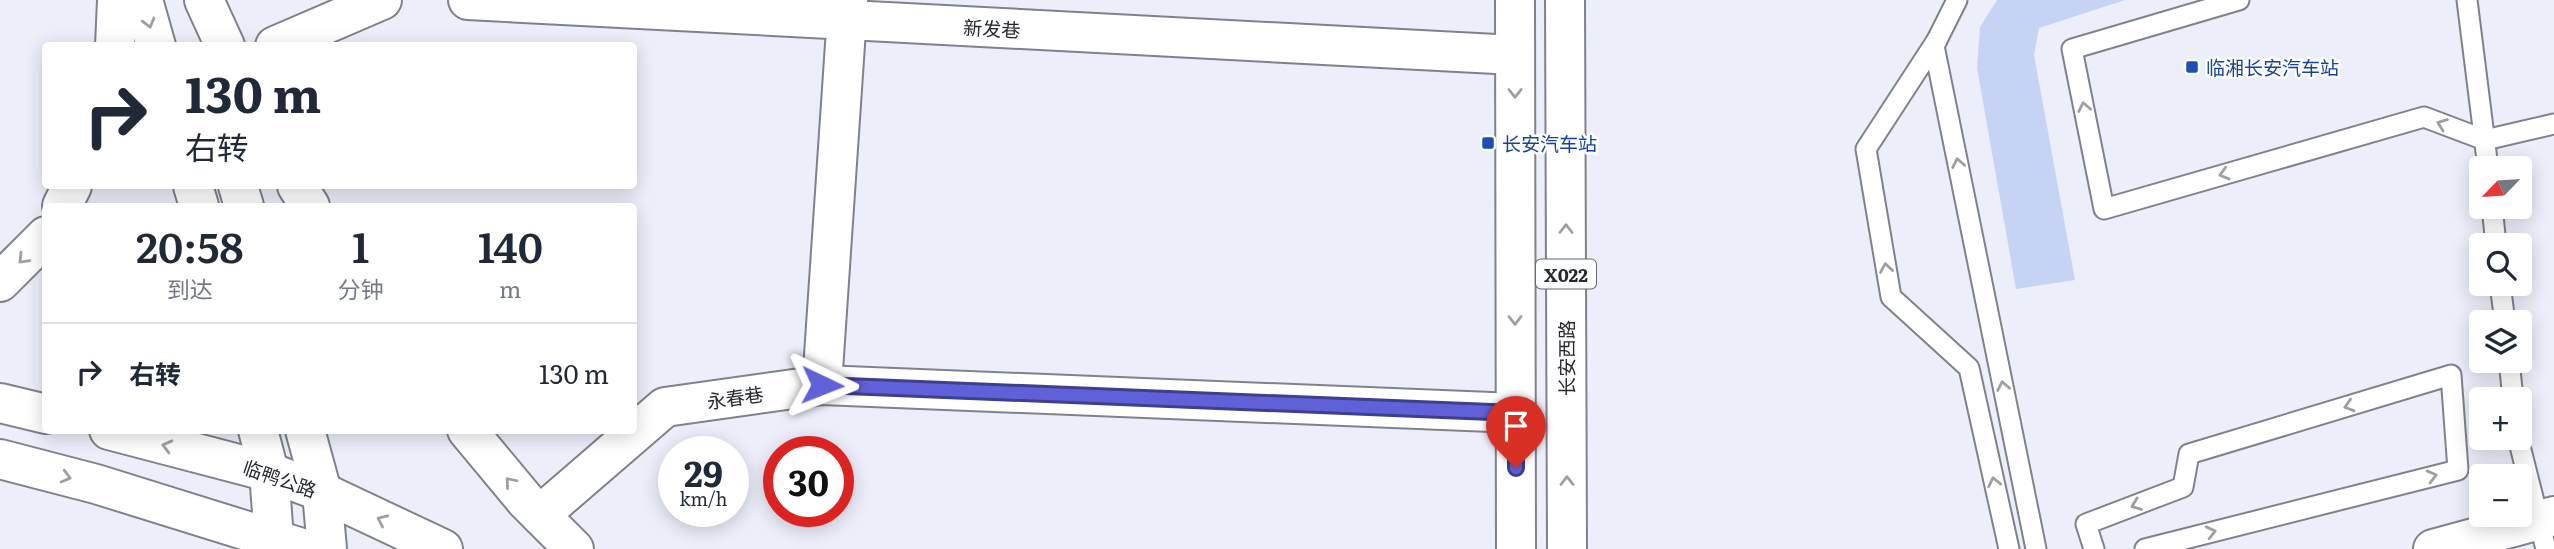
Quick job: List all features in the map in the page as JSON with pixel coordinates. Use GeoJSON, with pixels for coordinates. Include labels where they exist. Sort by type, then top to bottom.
{"type":"FeatureCollection","features":[{"type":"Feature","properties":{"kind":"street"},"geometry":{"type":"LineString","coordinates":[[116,42],[117,0]]}},
{"type":"Feature","properties":{"kind":"street"},"geometry":{"type":"LineString","coordinates":[[143,0],[155,42]]}},
{"type":"Feature","properties":{"kind":"street"},"geometry":{"type":"LineString","coordinates":[[186,0],[199,42]]}},
{"type":"Feature","properties":{"kind":"street"},"geometry":{"type":"LineString","coordinates":[[204,0],[223,42]]}},
{"type":"Feature","properties":{"kind":"street"},"geometry":{"type":"LineString","coordinates":[[284,42],[382,0]]}},
{"type":"Feature","properties":{"kind":"street","name":"新发巷"},"geometry":{"type":"LineString","coordinates":[[468,0],[847,10],[1515,55]]}},
{"type":"Feature","properties":{"kind":"street"},"geometry":{"type":"LineString","coordinates":[[1515,0],[1516,549]]}},
{"type":"Feature","properties":{"kind":"street","name":"长安西路"},"geometry":{"type":"LineString","coordinates":[[1565,0],[1567,549]]}},
{"type":"Feature","properties":{"kind":"street"},"geometry":{"type":"LineString","coordinates":[[822,385],[847,10]]}},
{"type":"Feature","properties":{"kind":"street"},"geometry":{"type":"LineString","coordinates":[[0,282],[42,240]]}},
{"type":"Feature","properties":{"kind":"street","name":"永春巷"},"geometry":{"type":"LineString","coordinates":[[637,431],[665,407],[822,385],[1516,413]]}},
{"type":"Feature","properties":{"kind":"street"},"geometry":{"type":"LineString","coordinates":[[0,403],[42,413]]}},
{"type":"Feature","properties":{"kind":"street","name":"临鸭公路"},"geometry":{"type":"LineString","coordinates":[[123,434],[269,472],[322,492],[443,549]]}},
{"type":"Feature","properties":{"kind":"street"},"geometry":{"type":"LineString","coordinates":[[259,434],[290,544]]}},
{"type":"Feature","properties":{"kind":"street"},"geometry":{"type":"LineString","coordinates":[[306,434],[322,492],[327,549]]}},
{"type":"Feature","properties":{"kind":"street"},"geometry":{"type":"LineString","coordinates":[[470,434],[540,515],[574,549]]}},
{"type":"Feature","properties":{"kind":"street","name":"永春巷"},"geometry":{"type":"LineString","coordinates":[[540,515],[634,434]]}},
{"type":"Feature","properties":{"kind":"street"},"geometry":{"type":"LineString","coordinates":[[0,459],[96,484],[290,544]]}},
{"type":"Feature","properties":{"kind":"street"},"geometry":{"type":"LineString","coordinates":[[2433,549],[2546,528]]}},
{"type":"Feature","properties":{"kind":"lane"},"geometry":{"type":"LineString","coordinates":[[1956,0],[1934,46],[2036,549]]}},
{"type":"Feature","properties":{"kind":"lane"},"geometry":{"type":"LineString","coordinates":[[2239,0],[2072,49],[2104,209],[2424,117],[2485,140],[2554,124]]}},
{"type":"Feature","properties":{"kind":"lane"},"geometry":{"type":"LineString","coordinates":[[2467,0],[2487,156]]}},
{"type":"Feature","properties":{"kind":"lane"},"geometry":{"type":"LineString","coordinates":[[1937,40],[1866,149],[1891,297],[1969,368],[2009,549]]}},
{"type":"Feature","properties":{"kind":"lane"},"geometry":{"type":"LineString","coordinates":[[2094,549],[2085,524],[2183,487],[2189,454],[2451,375],[2458,470],[2145,549]]}},
{"type":"Feature","properties":{"kind":"lane"},"geometry":{"type":"LineString","coordinates":[[2522,450],[2546,528]]}},
{"type":"Feature","properties":{"kind":"building"},"geometry":{"type":"Polygon","coordinates":[[[1997,0],[2125,0],[2039,28],[2034,55],[2075,280],[2016,289],[1977,68],[1980,27],[1997,0]]]}},
{"type":"Feature","properties":{"kind":"place","name":"临湘长安汽车站"},"geometry":{"type":"Point","coordinates":[2192,67]}},
{"type":"Feature","properties":{"kind":"place","name":"长安汽车站"},"geometry":{"type":"Point","coordinates":[1488,143]}},
{"type":"Feature","properties":{"kind":"route"},"geometry":{"type":"LineString","coordinates":[[822,385],[1516,413],[1516,468]]}}]}
